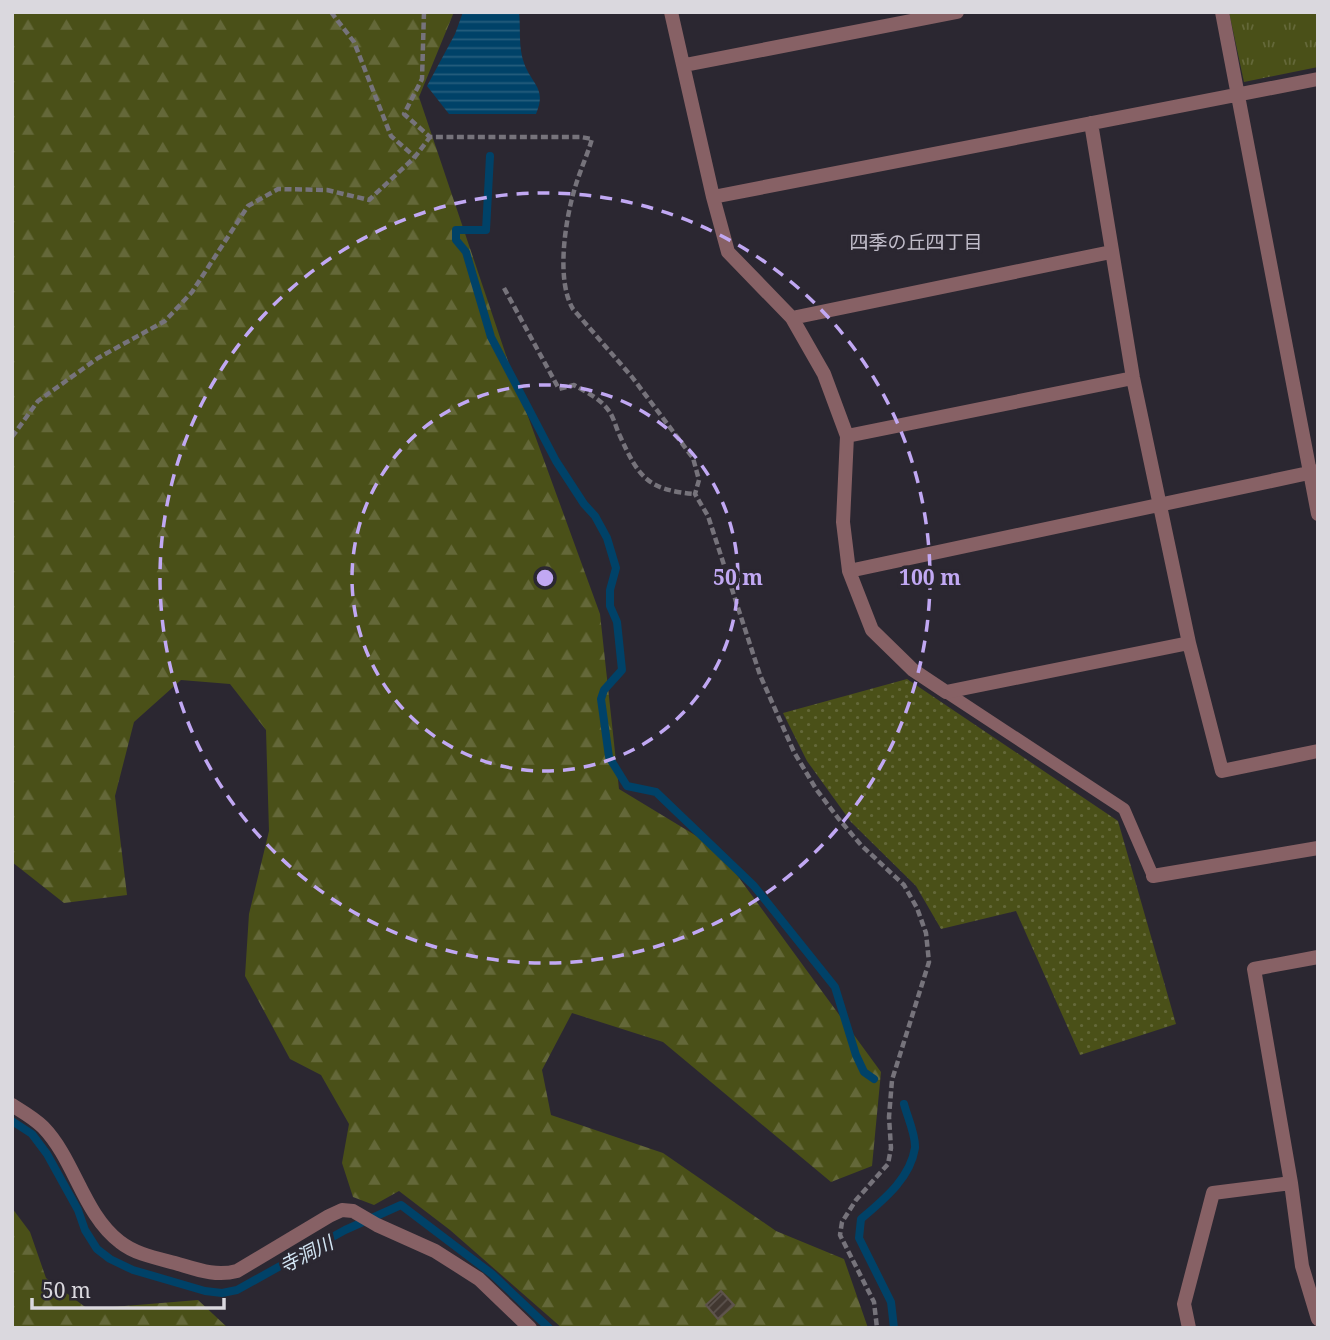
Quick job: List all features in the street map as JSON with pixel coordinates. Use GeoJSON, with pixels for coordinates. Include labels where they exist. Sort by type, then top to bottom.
{"type":"FeatureCollection","features":[{"type":"Feature","properties":{"kind":"street"},"geometry":{"type":"LineString","coordinates":[[671,12],[728,252],[792,318],[824,374],[847,436],[843,522],[849,571],[872,630],[913,670],[946,692],[1189,643]]}},
{"type":"Feature","properties":{"kind":"street"},"geometry":{"type":"LineString","coordinates":[[684,65],[957,12]]}},
{"type":"Feature","properties":{"kind":"street"},"geometry":{"type":"LineString","coordinates":[[1222,12],[1314,472],[1318,514]]}},
{"type":"Feature","properties":{"kind":"street"},"geometry":{"type":"LineString","coordinates":[[713,197],[1318,79]]}},
{"type":"Feature","properties":{"kind":"street"},"geometry":{"type":"LineString","coordinates":[[1091,123],[1133,378],[1189,643],[1222,771],[1318,751]]}},
{"type":"Feature","properties":{"kind":"street"},"geometry":{"type":"LineString","coordinates":[[792,318],[1111,252]]}},
{"type":"Feature","properties":{"kind":"street"},"geometry":{"type":"LineString","coordinates":[[847,436],[1133,378]]}},
{"type":"Feature","properties":{"kind":"street"},"geometry":{"type":"LineString","coordinates":[[849,571],[1314,472]]}},
{"type":"Feature","properties":{"kind":"street"},"geometry":{"type":"LineString","coordinates":[[1153,876],[1318,848]]}},
{"type":"Feature","properties":{"kind":"street"},"geometry":{"type":"LineString","coordinates":[[1318,957],[1254,969],[1291,1183],[1302,1266],[1318,1319]]}},
{"type":"Feature","properties":{"kind":"street"},"geometry":{"type":"LineString","coordinates":[[12,1105],[32,1117],[44,1129],[110,1234],[122,1244],[144,1255],[224,1274],[237,1271],[341,1210],[353,1211],[435,1251],[479,1279],[530,1328]]}},
{"type":"Feature","properties":{"kind":"street"},"geometry":{"type":"LineString","coordinates":[[1189,1328],[1184,1304],[1213,1193],[1291,1183]]}},
{"type":"Feature","properties":{"kind":"lane"},"geometry":{"type":"LineString","coordinates":[[946,692],[1124,809],[1153,876]]}},
{"type":"Feature","properties":{"kind":"path"},"geometry":{"type":"LineString","coordinates":[[331,12],[354,41],[391,136],[415,157]]}},
{"type":"Feature","properties":{"kind":"path"},"geometry":{"type":"LineString","coordinates":[[424,12],[422,79],[404,114],[430,137],[592,139],[574,191],[567,226],[564,282],[566,298],[632,377],[693,458],[699,480],[695,494],[708,516],[760,675],[794,752],[816,789],[838,818],[861,845],[904,885],[917,908],[926,933],[929,962],[892,1080],[889,1117],[891,1148],[888,1164],[856,1200],[842,1222],[840,1235],[874,1302],[877,1328]]}},
{"type":"Feature","properties":{"kind":"path"},"geometry":{"type":"LineString","coordinates":[[12,438],[37,401],[98,358],[165,321],[192,292],[248,206],[278,189],[327,190],[369,200],[415,157],[430,137]]}},
{"type":"Feature","properties":{"kind":"path"},"geometry":{"type":"LineString","coordinates":[[504,288],[559,388],[574,385],[608,409],[642,478],[671,492],[695,494]]}},
{"type":"Feature","properties":{"kind":"green space"},"geometry":{"type":"Polygon","coordinates":[[[12,12],[454,12],[419,97],[510,367],[600,614],[619,789],[718,849],[881,1072],[872,1166],[831,1182],[663,1042],[572,1013],[542,1070],[551,1115],[663,1153],[776,1231],[844,1259],[868,1328],[562,1328],[450,1230],[399,1191],[374,1205],[353,1197],[342,1163],[349,1124],[321,1075],[290,1059],[245,976],[249,914],[269,831],[266,730],[230,684],[181,680],[134,722],[115,796],[127,895],[64,903],[12,862],[12,12]]]}},
{"type":"Feature","properties":{"kind":"green space"},"geometry":{"type":"Polygon","coordinates":[[[1229,12],[1318,12],[1318,67],[1244,82],[1229,12]]]}},
{"type":"Feature","properties":{"kind":"green space"},"geometry":{"type":"Polygon","coordinates":[[[907,679],[1118,821],[1176,1024],[1080,1055],[1016,911],[941,929],[916,886],[851,822],[807,761],[783,713],[907,679]]]}},
{"type":"Feature","properties":{"kind":"green space"},"geometry":{"type":"Polygon","coordinates":[[[12,1208],[30,1232],[46,1278],[88,1309],[198,1300],[228,1328],[12,1328],[12,1208]]]}},
{"type":"Feature","properties":{"kind":"water"},"geometry":{"type":"Polygon","coordinates":[[[463,12],[519,12],[522,57],[540,98],[536,114],[449,114],[427,86],[455,34],[463,12]]]}},
{"type":"Feature","properties":{"kind":"building"},"geometry":{"type":"Polygon","coordinates":[[[721,1291],[734,1305],[718,1319],[706,1305],[721,1291]]]}},
{"type":"Feature","properties":{"kind":"waterway"},"geometry":{"type":"LineString","coordinates":[[490,156],[486,230],[456,230],[456,240],[466,252],[491,337],[556,461],[595,516],[607,538],[616,568],[610,590],[610,606],[617,622],[622,670],[604,690],[601,699],[609,757],[627,786],[656,792],[754,886],[835,987],[856,1055],[864,1072],[874,1079]]}},
{"type":"Feature","properties":{"kind":"waterway"},"geometry":{"type":"LineString","coordinates":[[894,1328],[891,1302],[859,1238],[861,1219],[902,1179],[912,1159],[914,1137],[904,1104]]}},
{"type":"Feature","properties":{"kind":"waterway","name":"寺洞川"},"geometry":{"type":"LineString","coordinates":[[12,1121],[32,1134],[47,1154],[97,1249],[133,1270],[205,1291],[222,1293],[237,1290],[345,1230],[401,1205],[492,1274],[549,1328]]}},
{"type":"Feature","properties":{"kind":"district","name":"四季の丘四丁目"},"geometry":{"type":"Point","coordinates":[916,242]}}]}
